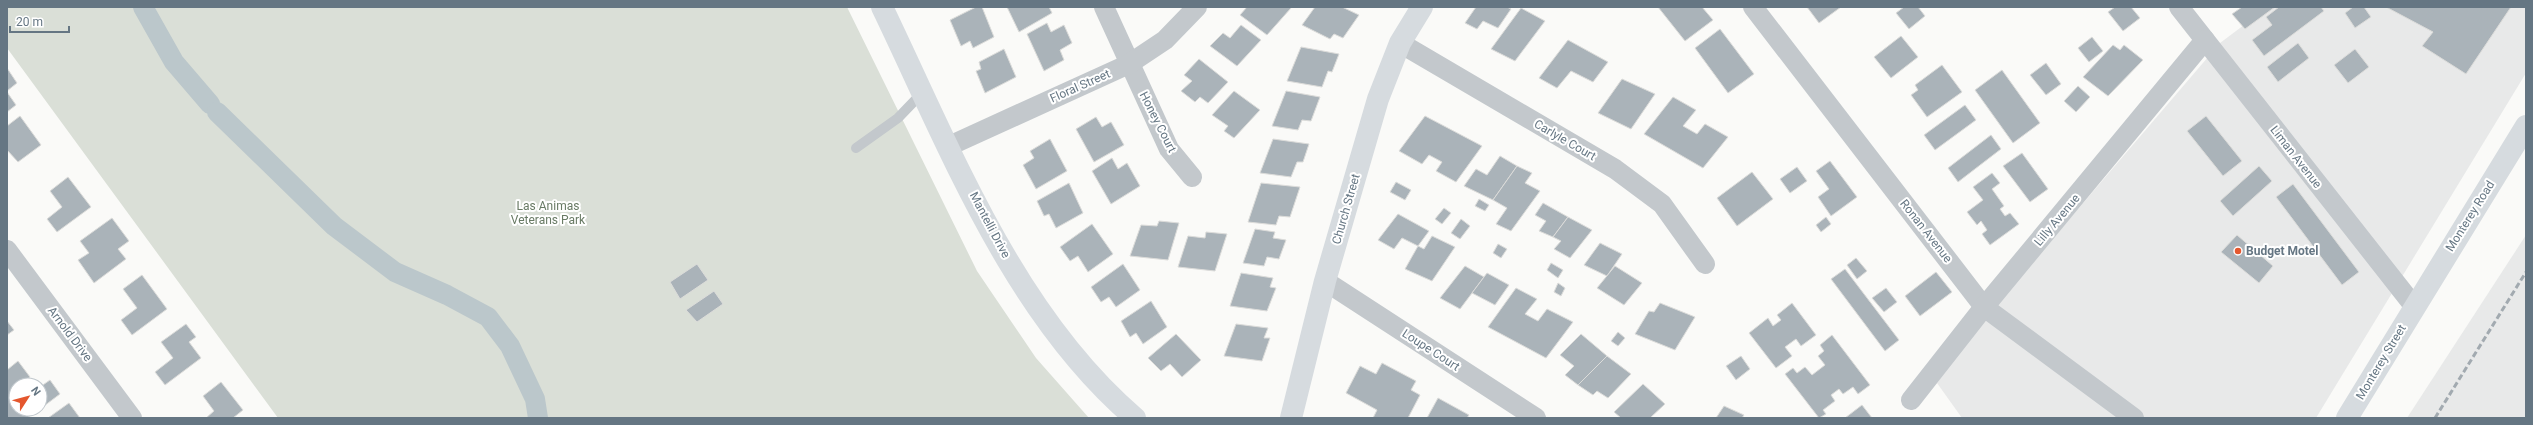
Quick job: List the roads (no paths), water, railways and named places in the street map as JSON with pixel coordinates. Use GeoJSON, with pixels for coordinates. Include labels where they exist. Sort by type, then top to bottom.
{"type":"FeatureCollection","features":[{"type":"Feature","properties":{"kind":"street","name":"Mantelli Drive"},"geometry":{"type":"LineString","coordinates":[[882,7],[949,146],[1001,249],[1027,290],[1082,363],[1135,418]]}},
{"type":"Feature","properties":{"kind":"street","name":"Honey Court"},"geometry":{"type":"LineString","coordinates":[[1104,7],[1169,149],[1192,176]]}},
{"type":"Feature","properties":{"kind":"street","name":"Floral Street"},"geometry":{"type":"LineString","coordinates":[[949,146],[1129,64],[1165,40],[1197,7]]}},
{"type":"Feature","properties":{"kind":"street","name":"Church Street"},"geometry":{"type":"LineString","coordinates":[[1291,418],[1326,281],[1378,99],[1400,43],[1422,7]]}},
{"type":"Feature","properties":{"kind":"street","name":"Ronan Avenue"},"geometry":{"type":"LineString","coordinates":[[1753,7],[1984,307],[2134,418]]}},
{"type":"Feature","properties":{"kind":"street","name":"Liman Avenue"},"geometry":{"type":"LineString","coordinates":[[2179,7],[2414,306]]}},
{"type":"Feature","properties":{"kind":"street","name":"Lilly Avenue"},"geometry":{"type":"LineString","coordinates":[[1911,400],[1984,307],[2205,40]]}},
{"type":"Feature","properties":{"kind":"street","name":"Carlyle Court"},"geometry":{"type":"LineString","coordinates":[[1400,43],[1615,169],[1662,204],[1705,264]]}},
{"type":"Feature","properties":{"kind":"street","name":"Monterey Road"},"geometry":{"type":"LineString","coordinates":[[2414,306],[2526,126]]}},
{"type":"Feature","properties":{"kind":"street","name":"Arnold Drive"},"geometry":{"type":"LineString","coordinates":[[7,250],[132,418]]}},
{"type":"Feature","properties":{"kind":"street","name":"Loupe Court"},"geometry":{"type":"LineString","coordinates":[[1326,281],[1536,418]]}},
{"type":"Feature","properties":{"kind":"street","name":"Monterey Street"},"geometry":{"type":"LineString","coordinates":[[2347,418],[2414,306]]}},
{"type":"Feature","properties":{"kind":"lane"},"geometry":{"type":"LineString","coordinates":[[856,148],[898,118],[923,92]]}},
{"type":"Feature","properties":{"kind":"waterway"},"geometry":{"type":"LineString","coordinates":[[143,7],[174,62],[210,104]]}},
{"type":"Feature","properties":{"kind":"waterway"},"geometry":{"type":"LineString","coordinates":[[217,112],[334,226],[395,272],[447,295],[488,317],[510,346],[535,399],[538,418]]}},
{"type":"Feature","properties":{"kind":"railway"},"geometry":{"type":"LineString","coordinates":[[2435,418],[2526,272]]}},
{"type":"Feature","properties":{"kind":"place","name":"Budget Motel"},"geometry":{"type":"Point","coordinates":[2238,251]}},
{"type":"Feature","properties":{"kind":"park label","name":"Las Animas Veterans Park"},"geometry":{"type":"Point","coordinates":[548,213]}}]}
